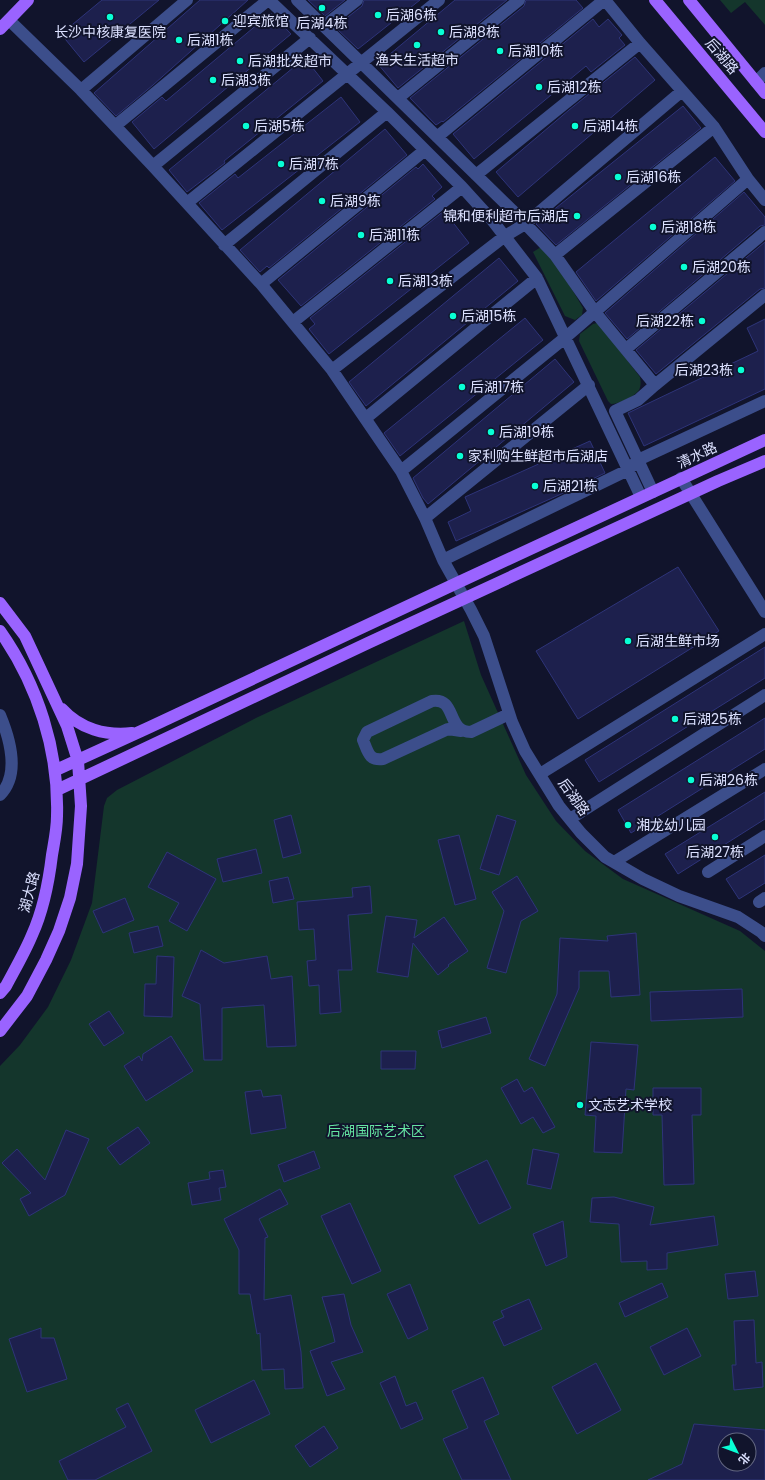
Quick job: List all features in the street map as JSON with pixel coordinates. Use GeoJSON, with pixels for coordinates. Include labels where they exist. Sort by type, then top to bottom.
{"type":"FeatureCollection","features":[{"type":"Feature","properties":{"kind":"main road"},"geometry":{"type":"LineString","coordinates":[[0,29],[28,0]]}},
{"type":"Feature","properties":{"kind":"main road","name":"后湖路"},"geometry":{"type":"LineString","coordinates":[[655,0],[765,132]]}},
{"type":"Feature","properties":{"kind":"main road","name":"后湖路"},"geometry":{"type":"LineString","coordinates":[[688,0],[765,93]]}},
{"type":"Feature","properties":{"kind":"main road","name":"清水路"},"geometry":{"type":"LineString","coordinates":[[150,728],[456,583],[765,440]]}},
{"type":"Feature","properties":{"kind":"main road"},"geometry":{"type":"LineString","coordinates":[[56,790],[690,493],[765,461]]}},
{"type":"Feature","properties":{"kind":"main road"},"geometry":{"type":"LineString","coordinates":[[0,603],[25,636],[69,731],[78,761],[81,806],[77,864],[70,898],[59,931],[46,960],[26,996],[0,1031]]}},
{"type":"Feature","properties":{"kind":"main road","name":"湖大路"},"geometry":{"type":"LineString","coordinates":[[0,631],[8,642],[26,675],[47,726],[56,770],[58,817],[49,881],[33,934],[6,986],[0,993]]}},
{"type":"Feature","properties":{"kind":"main road"},"geometry":{"type":"LineString","coordinates":[[58,705],[71,718],[91,730],[120,734],[132,733],[150,728]]}},
{"type":"Feature","properties":{"kind":"main road"},"geometry":{"type":"LineString","coordinates":[[56,770],[150,728]]}},
{"type":"Feature","properties":{"kind":"main road"},"geometry":{"type":"LineString","coordinates":[[81,806],[85,788],[91,779],[112,764]]}},
{"type":"Feature","properties":{"kind":"street"},"geometry":{"type":"LineString","coordinates":[[81,90],[187,0]]}},
{"type":"Feature","properties":{"kind":"street"},"geometry":{"type":"LineString","coordinates":[[115,126],[269,0],[388,112],[462,187],[505,236],[537,278],[641,497]]}},
{"type":"Feature","properties":{"kind":"street"},"geometry":{"type":"LineString","coordinates":[[298,0],[438,137],[555,255],[595,312],[655,385]]}},
{"type":"Feature","properties":{"kind":"street"},"geometry":{"type":"LineString","coordinates":[[324,26],[357,0]]}},
{"type":"Feature","properties":{"kind":"street"},"geometry":{"type":"LineString","coordinates":[[186,203],[439,0]]}},
{"type":"Feature","properties":{"kind":"street"},"geometry":{"type":"LineString","coordinates":[[398,98],[519,0]]}},
{"type":"Feature","properties":{"kind":"street"},"geometry":{"type":"LineString","coordinates":[[438,137],[604,0],[714,127],[748,179],[765,200]]}},
{"type":"Feature","properties":{"kind":"street","name":"后湖路"},"geometry":{"type":"LineString","coordinates":[[9,20],[81,90],[261,284],[332,370],[366,418],[401,471],[425,518],[443,560],[484,636],[509,714],[525,751],[559,806],[605,857],[643,879],[679,896],[738,917],[765,936]]}},
{"type":"Feature","properties":{"kind":"street"},"geometry":{"type":"LineString","coordinates":[[153,166],[310,38]]}},
{"type":"Feature","properties":{"kind":"street"},"geometry":{"type":"LineString","coordinates":[[476,175],[640,43]]}},
{"type":"Feature","properties":{"kind":"street"},"geometry":{"type":"LineString","coordinates":[[756,82],[765,73]]}},
{"type":"Feature","properties":{"kind":"street"},"geometry":{"type":"LineString","coordinates":[[332,370],[505,236],[525,224],[682,91]]}},
{"type":"Feature","properties":{"kind":"street"},"geometry":{"type":"LineString","coordinates":[[224,245],[388,112]]}},
{"type":"Feature","properties":{"kind":"street"},"geometry":{"type":"LineString","coordinates":[[555,255],[714,127]]}},
{"type":"Feature","properties":{"kind":"street"},"geometry":{"type":"LineString","coordinates":[[261,284],[426,150]]}},
{"type":"Feature","properties":{"kind":"street"},"geometry":{"type":"LineString","coordinates":[[401,471],[566,337],[748,179]]}},
{"type":"Feature","properties":{"kind":"street"},"geometry":{"type":"LineString","coordinates":[[293,322],[462,187]]}},
{"type":"Feature","properties":{"kind":"street"},"geometry":{"type":"LineString","coordinates":[[626,349],[765,232]]}},
{"type":"Feature","properties":{"kind":"street"},"geometry":{"type":"LineString","coordinates":[[366,418],[537,278]]}},
{"type":"Feature","properties":{"kind":"street"},"geometry":{"type":"LineString","coordinates":[[653,492],[615,411],[638,400],[765,295]]}},
{"type":"Feature","properties":{"kind":"street"},"geometry":{"type":"LineString","coordinates":[[425,518],[589,385]]}},
{"type":"Feature","properties":{"kind":"street"},"geometry":{"type":"LineString","coordinates":[[443,560],[628,470],[638,460],[765,401]]}},
{"type":"Feature","properties":{"kind":"street"},"geometry":{"type":"LineString","coordinates":[[682,478],[765,612]]}},
{"type":"Feature","properties":{"kind":"street"},"geometry":{"type":"LineString","coordinates":[[540,774],[765,634]]}},
{"type":"Feature","properties":{"kind":"street"},"geometry":{"type":"LineString","coordinates":[[570,819],[765,695]]}},
{"type":"Feature","properties":{"kind":"street"},"geometry":{"type":"LineString","coordinates":[[462,731],[458,728],[445,704],[437,700],[367,732],[363,740],[370,756],[374,760],[378,760],[448,729],[462,731],[471,732],[509,714]]}},
{"type":"Feature","properties":{"kind":"street"},"geometry":{"type":"LineString","coordinates":[[0,716],[10,747],[12,771],[6,789],[0,795]]}},
{"type":"Feature","properties":{"kind":"street"},"geometry":{"type":"LineString","coordinates":[[614,862],[765,769]]}},
{"type":"Feature","properties":{"kind":"street"},"geometry":{"type":"LineString","coordinates":[[708,872],[765,836]]}},
{"type":"Feature","properties":{"kind":"green space"},"geometry":{"type":"Polygon","coordinates":[[[720,0],[765,0],[765,25],[745,2],[731,13],[720,0]]]}},
{"type":"Feature","properties":{"kind":"green space"},"geometry":{"type":"Polygon","coordinates":[[[541,247],[560,269],[583,308],[582,315],[575,320],[565,316],[533,252],[541,247]]]}},
{"type":"Feature","properties":{"kind":"green space"},"geometry":{"type":"Polygon","coordinates":[[[597,323],[601,326],[640,377],[641,384],[637,393],[618,403],[611,404],[608,401],[579,341],[580,334],[593,324],[597,323]]]}},
{"type":"Feature","properties":{"kind":"green space","name":"后湖国际艺术区"},"geometry":{"type":"Polygon","coordinates":[[[464,621],[481,675],[526,775],[556,821],[585,851],[623,879],[740,931],[765,951],[765,1480],[0,1480],[0,1066],[20,1045],[48,1007],[71,960],[92,903],[104,806],[107,798],[117,790],[258,717],[464,621]]]}},
{"type":"Feature","properties":{"kind":"building","name":"长沙中核康复医院"},"geometry":{"type":"Polygon","coordinates":[[[102,0],[159,0],[84,62],[61,34],[102,0]]]}},
{"type":"Feature","properties":{"kind":"building","name":"后湖1栋"},"geometry":{"type":"Polygon","coordinates":[[[200,0],[248,0],[116,116],[94,93],[200,0]]]}},
{"type":"Feature","properties":{"kind":"building","name":"后湖4栋"},"geometry":{"type":"Polygon","coordinates":[[[308,0],[345,0],[325,16],[308,0]]]}},
{"type":"Feature","properties":{"kind":"building","name":"后湖6栋"},"geometry":{"type":"Polygon","coordinates":[[[364,0],[420,0],[358,49],[335,27],[362,6],[364,0]]]}},
{"type":"Feature","properties":{"kind":"building","name":"后湖8栋"},"geometry":{"type":"Polygon","coordinates":[[[455,0],[507,0],[398,88],[378,64],[455,0]]]}},
{"type":"Feature","properties":{"kind":"building","name":"后湖10栋"},"geometry":{"type":"Polygon","coordinates":[[[526,0],[576,0],[583,8],[443,122],[442,121],[436,125],[410,98],[524,6],[526,0]]]}},
{"type":"Feature","properties":{"kind":"building","name":"后湖3栋"},"geometry":{"type":"Polygon","coordinates":[[[271,13],[291,34],[154,149],[132,122],[162,97],[166,101],[271,13]]]}},
{"type":"Feature","properties":{"kind":"building","name":"后湖12栋"},"geometry":{"type":"Polygon","coordinates":[[[593,19],[599,27],[608,19],[622,35],[619,38],[625,45],[591,72],[586,66],[474,159],[453,134],[593,19]]]}},
{"type":"Feature","properties":{"kind":"building","name":"后湖14栋"},"geometry":{"type":"Polygon","coordinates":[[[635,57],[655,80],[518,197],[496,172],[569,110],[635,57]]]}},
{"type":"Feature","properties":{"kind":"building","name":"后湖5栋"},"geometry":{"type":"Polygon","coordinates":[[[305,58],[323,81],[224,161],[225,163],[187,192],[169,170],[305,58]]]}},
{"type":"Feature","properties":{"kind":"building","name":"后湖7栋"},"geometry":{"type":"Polygon","coordinates":[[[341,97],[360,122],[222,230],[199,203],[235,174],[238,178],[341,97]]]}},
{"type":"Feature","properties":{"kind":"building","name":"后湖16栋"},"geometry":{"type":"Polygon","coordinates":[[[683,106],[701,128],[556,245],[536,224],[683,106]]]}},
{"type":"Feature","properties":{"kind":"building","name":"后湖9栋"},"geometry":{"type":"Polygon","coordinates":[[[385,129],[407,155],[269,268],[267,266],[260,272],[240,250],[385,129]]]}},
{"type":"Feature","properties":{"kind":"building","name":"后湖18栋"},"geometry":{"type":"Polygon","coordinates":[[[715,157],[735,181],[596,301],[576,272],[715,157]]]}},
{"type":"Feature","properties":{"kind":"building","name":"后湖11栋"},"geometry":{"type":"Polygon","coordinates":[[[423,164],[442,187],[432,196],[435,199],[301,306],[278,280],[416,167],[418,169],[423,164]]]}},
{"type":"Feature","properties":{"kind":"building","name":"后湖20栋"},"geometry":{"type":"Polygon","coordinates":[[[744,192],[765,217],[765,225],[760,226],[627,339],[605,313],[744,192]]]}},
{"type":"Feature","properties":{"kind":"building","name":"后湖13栋"},"geometry":{"type":"Polygon","coordinates":[[[444,211],[469,243],[329,354],[309,329],[315,324],[310,318],[444,211]]]}},
{"type":"Feature","properties":{"kind":"building","name":"后湖22栋"},"geometry":{"type":"Polygon","coordinates":[[[765,242],[765,288],[760,289],[656,374],[636,350],[765,242]]]}},
{"type":"Feature","properties":{"kind":"building","name":"后湖15栋"},"geometry":{"type":"Polygon","coordinates":[[[499,258],[518,281],[366,406],[349,382],[499,258]]]}},
{"type":"Feature","properties":{"kind":"building","name":"后湖17栋"},"geometry":{"type":"Polygon","coordinates":[[[525,318],[543,340],[400,456],[384,433],[525,318]]]}},
{"type":"Feature","properties":{"kind":"building","name":"后湖23栋"},"geometry":{"type":"Polygon","coordinates":[[[765,319],[765,389],[644,446],[628,413],[758,351],[747,328],[765,319]]]}},
{"type":"Feature","properties":{"kind":"building","name":"后湖19栋"},"geometry":{"type":"Polygon","coordinates":[[[555,359],[574,382],[428,504],[423,498],[413,478],[555,359]]]}},
{"type":"Feature","properties":{"kind":"building","name":"后湖21栋"},"geometry":{"type":"Polygon","coordinates":[[[590,441],[605,473],[456,541],[448,522],[471,511],[465,497],[590,441]]]}},
{"type":"Feature","properties":{"kind":"building","name":"后湖生鲜市场"},"geometry":{"type":"Polygon","coordinates":[[[678,567],[719,631],[578,719],[536,651],[678,567]]]}},
{"type":"Feature","properties":{"kind":"building","name":"后湖25栋"},"geometry":{"type":"Polygon","coordinates":[[[765,647],[765,678],[599,782],[585,760],[765,647]]]}},
{"type":"Feature","properties":{"kind":"building","name":"后湖26栋"},"geometry":{"type":"Polygon","coordinates":[[[765,718],[765,749],[631,833],[618,810],[765,718]]]}},
{"type":"Feature","properties":{"kind":"building","name":"后湖27栋"},"geometry":{"type":"Polygon","coordinates":[[[765,792],[765,819],[678,874],[665,854],[765,792]]]}},
{"type":"Feature","properties":{"kind":"building"},"geometry":{"type":"Polygon","coordinates":[[[291,815],[301,853],[283,858],[274,820],[291,815]]]}},
{"type":"Feature","properties":{"kind":"building"},"geometry":{"type":"Polygon","coordinates":[[[497,815],[516,821],[499,875],[480,869],[497,815]]]}},
{"type":"Feature","properties":{"kind":"building"},"geometry":{"type":"Polygon","coordinates":[[[459,835],[476,899],[455,905],[438,840],[459,835]]]}},
{"type":"Feature","properties":{"kind":"building"},"geometry":{"type":"Polygon","coordinates":[[[256,849],[262,873],[223,882],[217,859],[256,849]]]}},
{"type":"Feature","properties":{"kind":"building"},"geometry":{"type":"Polygon","coordinates":[[[167,852],[216,879],[187,931],[169,921],[179,903],[148,887],[167,852]]]}},
{"type":"Feature","properties":{"kind":"building"},"geometry":{"type":"Polygon","coordinates":[[[765,855],[765,883],[739,899],[726,879],[765,855]]]}},
{"type":"Feature","properties":{"kind":"building"},"geometry":{"type":"Polygon","coordinates":[[[517,876],[538,911],[521,921],[506,973],[487,968],[504,911],[492,892],[517,876]]]}},
{"type":"Feature","properties":{"kind":"building"},"geometry":{"type":"Polygon","coordinates":[[[288,877],[294,899],[273,903],[269,881],[288,877]]]}},
{"type":"Feature","properties":{"kind":"building"},"geometry":{"type":"Polygon","coordinates":[[[370,886],[372,913],[348,915],[352,970],[338,970],[341,1012],[320,1014],[319,985],[309,986],[307,961],[316,960],[314,929],[299,930],[297,902],[353,897],[352,888],[370,886]]]}},
{"type":"Feature","properties":{"kind":"building"},"geometry":{"type":"Polygon","coordinates":[[[125,898],[134,920],[103,933],[93,911],[125,898]]]}},
{"type":"Feature","properties":{"kind":"building"},"geometry":{"type":"Polygon","coordinates":[[[386,916],[417,920],[414,938],[444,917],[468,951],[448,965],[449,966],[438,975],[413,943],[408,977],[377,972],[386,916]]]}},
{"type":"Feature","properties":{"kind":"building"},"geometry":{"type":"Polygon","coordinates":[[[158,926],[163,946],[134,953],[129,933],[158,926]]]}},
{"type":"Feature","properties":{"kind":"building"},"geometry":{"type":"Polygon","coordinates":[[[636,933],[640,995],[611,997],[609,971],[579,971],[579,988],[545,1066],[529,1059],[557,994],[560,938],[608,941],[607,936],[636,933]]]}},
{"type":"Feature","properties":{"kind":"building"},"geometry":{"type":"Polygon","coordinates":[[[201,950],[224,963],[267,956],[271,979],[292,976],[296,1046],[267,1047],[264,1005],[222,1008],[222,1060],[204,1060],[200,1004],[182,996],[201,950]]]}},
{"type":"Feature","properties":{"kind":"building"},"geometry":{"type":"Polygon","coordinates":[[[157,956],[174,957],[172,1017],[144,1016],[145,984],[156,984],[157,956]]]}},
{"type":"Feature","properties":{"kind":"building"},"geometry":{"type":"Polygon","coordinates":[[[742,989],[743,1017],[651,1021],[650,992],[742,989]]]}},
{"type":"Feature","properties":{"kind":"building"},"geometry":{"type":"Polygon","coordinates":[[[109,1011],[124,1033],[104,1046],[89,1024],[109,1011]]]}},
{"type":"Feature","properties":{"kind":"building"},"geometry":{"type":"Polygon","coordinates":[[[486,1017],[491,1033],[442,1048],[438,1031],[486,1017]]]}},
{"type":"Feature","properties":{"kind":"building"},"geometry":{"type":"Polygon","coordinates":[[[171,1036],[193,1071],[146,1101],[124,1066],[139,1056],[142,1061],[143,1054],[171,1036]]]}},
{"type":"Feature","properties":{"kind":"building"},"geometry":{"type":"Polygon","coordinates":[[[591,1042],[638,1045],[634,1090],[626,1089],[622,1153],[594,1152],[596,1116],[585,1115],[591,1042]]]}},
{"type":"Feature","properties":{"kind":"building"},"geometry":{"type":"Polygon","coordinates":[[[381,1051],[416,1051],[415,1069],[381,1069],[381,1051]]]}},
{"type":"Feature","properties":{"kind":"building"},"geometry":{"type":"Polygon","coordinates":[[[517,1079],[524,1092],[532,1087],[555,1127],[543,1133],[533,1117],[521,1124],[501,1088],[517,1079]]]}},
{"type":"Feature","properties":{"kind":"building"},"geometry":{"type":"Polygon","coordinates":[[[653,1088],[701,1088],[701,1115],[692,1115],[694,1184],[664,1185],[662,1115],[653,1115],[653,1088]]]}},
{"type":"Feature","properties":{"kind":"building"},"geometry":{"type":"Polygon","coordinates":[[[261,1090],[263,1097],[281,1095],[286,1128],[251,1134],[245,1092],[261,1090]]]}},
{"type":"Feature","properties":{"kind":"building"},"geometry":{"type":"Polygon","coordinates":[[[138,1127],[150,1143],[120,1165],[107,1148],[138,1127]]]}},
{"type":"Feature","properties":{"kind":"building"},"geometry":{"type":"Polygon","coordinates":[[[66,1130],[89,1139],[65,1195],[29,1216],[20,1199],[31,1193],[2,1163],[17,1149],[45,1180],[66,1130]]]}},
{"type":"Feature","properties":{"kind":"building"},"geometry":{"type":"Polygon","coordinates":[[[533,1149],[559,1154],[551,1189],[527,1184],[533,1149]]]}},
{"type":"Feature","properties":{"kind":"building"},"geometry":{"type":"Polygon","coordinates":[[[314,1151],[320,1168],[284,1182],[278,1165],[314,1151]]]}},
{"type":"Feature","properties":{"kind":"building"},"geometry":{"type":"Polygon","coordinates":[[[487,1160],[511,1208],[479,1224],[454,1176],[487,1160]]]}},
{"type":"Feature","properties":{"kind":"building"},"geometry":{"type":"Polygon","coordinates":[[[223,1170],[226,1187],[219,1188],[221,1200],[192,1205],[188,1183],[210,1179],[209,1172],[223,1170]]]}},
{"type":"Feature","properties":{"kind":"building"},"geometry":{"type":"Polygon","coordinates":[[[280,1189],[288,1204],[259,1219],[268,1237],[265,1238],[264,1300],[291,1295],[301,1352],[303,1388],[285,1389],[284,1369],[262,1370],[260,1333],[257,1334],[250,1294],[239,1294],[239,1250],[224,1219],[280,1189]]]}},
{"type":"Feature","properties":{"kind":"building"},"geometry":{"type":"Polygon","coordinates":[[[614,1197],[654,1207],[650,1225],[714,1216],[718,1245],[667,1253],[667,1269],[647,1270],[647,1261],[621,1262],[619,1224],[590,1222],[592,1198],[614,1197]]]}},
{"type":"Feature","properties":{"kind":"building"},"geometry":{"type":"Polygon","coordinates":[[[350,1203],[381,1271],[352,1284],[321,1216],[350,1203]]]}},
{"type":"Feature","properties":{"kind":"building"},"geometry":{"type":"Polygon","coordinates":[[[563,1221],[567,1257],[546,1266],[533,1234],[563,1221]]]}},
{"type":"Feature","properties":{"kind":"building"},"geometry":{"type":"Polygon","coordinates":[[[755,1271],[758,1296],[728,1299],[725,1274],[755,1271]]]}},
{"type":"Feature","properties":{"kind":"building"},"geometry":{"type":"Polygon","coordinates":[[[662,1283],[668,1297],[625,1317],[619,1303],[662,1283]]]}},
{"type":"Feature","properties":{"kind":"building"},"geometry":{"type":"Polygon","coordinates":[[[410,1284],[428,1329],[408,1339],[387,1294],[410,1284]]]}},
{"type":"Feature","properties":{"kind":"building"},"geometry":{"type":"Polygon","coordinates":[[[344,1294],[351,1325],[363,1352],[331,1362],[345,1389],[327,1396],[310,1351],[335,1342],[322,1297],[344,1294]]]}},
{"type":"Feature","properties":{"kind":"building"},"geometry":{"type":"Polygon","coordinates":[[[529,1299],[542,1329],[504,1346],[493,1322],[504,1317],[501,1311],[529,1299]]]}},
{"type":"Feature","properties":{"kind":"building"},"geometry":{"type":"Polygon","coordinates":[[[754,1320],[756,1363],[762,1362],[763,1387],[734,1390],[732,1365],[736,1365],[734,1321],[754,1320]]]}},
{"type":"Feature","properties":{"kind":"building"},"geometry":{"type":"Polygon","coordinates":[[[41,1328],[41,1338],[54,1338],[67,1379],[27,1392],[9,1339],[41,1328]]]}},
{"type":"Feature","properties":{"kind":"building"},"geometry":{"type":"Polygon","coordinates":[[[687,1328],[701,1356],[664,1375],[650,1347],[687,1328]]]}},
{"type":"Feature","properties":{"kind":"building"},"geometry":{"type":"Polygon","coordinates":[[[596,1363],[621,1410],[577,1434],[552,1387],[596,1363]]]}},
{"type":"Feature","properties":{"kind":"building"},"geometry":{"type":"Polygon","coordinates":[[[395,1376],[406,1406],[416,1402],[423,1419],[401,1429],[380,1383],[395,1376]]]}},
{"type":"Feature","properties":{"kind":"building"},"geometry":{"type":"Polygon","coordinates":[[[483,1377],[499,1414],[484,1421],[511,1480],[462,1480],[443,1439],[468,1428],[452,1391],[483,1377]]]}},
{"type":"Feature","properties":{"kind":"building"},"geometry":{"type":"Polygon","coordinates":[[[254,1380],[270,1414],[211,1443],[195,1410],[254,1380]]]}},
{"type":"Feature","properties":{"kind":"building"},"geometry":{"type":"Polygon","coordinates":[[[128,1403],[152,1451],[95,1480],[68,1480],[59,1461],[126,1427],[116,1409],[128,1403]]]}},
{"type":"Feature","properties":{"kind":"building"},"geometry":{"type":"Polygon","coordinates":[[[694,1424],[765,1430],[765,1480],[648,1480],[682,1464],[694,1424]]]}},
{"type":"Feature","properties":{"kind":"building"},"geometry":{"type":"Polygon","coordinates":[[[324,1426],[338,1448],[310,1467],[295,1446],[324,1426]]]}},
{"type":"Feature","properties":{"kind":"place","name":"后湖4栋"},"geometry":{"type":"Point","coordinates":[322,8]}},
{"type":"Feature","properties":{"kind":"place","name":"后湖6栋"},"geometry":{"type":"Point","coordinates":[378,15]}},
{"type":"Feature","properties":{"kind":"place","name":"长沙中核康复医院"},"geometry":{"type":"Point","coordinates":[110,17]}},
{"type":"Feature","properties":{"kind":"place","name":"迎宾旅馆"},"geometry":{"type":"Point","coordinates":[225,21]}},
{"type":"Feature","properties":{"kind":"place","name":"后湖8栋"},"geometry":{"type":"Point","coordinates":[441,32]}},
{"type":"Feature","properties":{"kind":"place","name":"后湖1栋"},"geometry":{"type":"Point","coordinates":[179,40]}},
{"type":"Feature","properties":{"kind":"place","name":"渔夫生活超市"},"geometry":{"type":"Point","coordinates":[417,45]}},
{"type":"Feature","properties":{"kind":"place","name":"后湖10栋"},"geometry":{"type":"Point","coordinates":[500,51]}},
{"type":"Feature","properties":{"kind":"place","name":"后湖批发超市"},"geometry":{"type":"Point","coordinates":[240,61]}},
{"type":"Feature","properties":{"kind":"place","name":"后湖3栋"},"geometry":{"type":"Point","coordinates":[213,80]}},
{"type":"Feature","properties":{"kind":"place","name":"后湖12栋"},"geometry":{"type":"Point","coordinates":[539,87]}},
{"type":"Feature","properties":{"kind":"place","name":"后湖5栋"},"geometry":{"type":"Point","coordinates":[246,126]}},
{"type":"Feature","properties":{"kind":"place","name":"后湖14栋"},"geometry":{"type":"Point","coordinates":[575,126]}},
{"type":"Feature","properties":{"kind":"place","name":"后湖7栋"},"geometry":{"type":"Point","coordinates":[281,164]}},
{"type":"Feature","properties":{"kind":"place","name":"后湖16栋"},"geometry":{"type":"Point","coordinates":[618,177]}},
{"type":"Feature","properties":{"kind":"place","name":"后湖9栋"},"geometry":{"type":"Point","coordinates":[322,201]}},
{"type":"Feature","properties":{"kind":"place","name":"锦和便利超市后湖店"},"geometry":{"type":"Point","coordinates":[577,216]}},
{"type":"Feature","properties":{"kind":"place","name":"后湖18栋"},"geometry":{"type":"Point","coordinates":[653,227]}},
{"type":"Feature","properties":{"kind":"place","name":"后湖11栋"},"geometry":{"type":"Point","coordinates":[361,235]}},
{"type":"Feature","properties":{"kind":"place","name":"后湖20栋"},"geometry":{"type":"Point","coordinates":[684,267]}},
{"type":"Feature","properties":{"kind":"place","name":"后湖13栋"},"geometry":{"type":"Point","coordinates":[390,281]}},
{"type":"Feature","properties":{"kind":"place","name":"后湖15栋"},"geometry":{"type":"Point","coordinates":[453,316]}},
{"type":"Feature","properties":{"kind":"place","name":"后湖22栋"},"geometry":{"type":"Point","coordinates":[702,321]}},
{"type":"Feature","properties":{"kind":"place","name":"后湖23栋"},"geometry":{"type":"Point","coordinates":[741,370]}},
{"type":"Feature","properties":{"kind":"place","name":"后湖17栋"},"geometry":{"type":"Point","coordinates":[462,387]}},
{"type":"Feature","properties":{"kind":"place","name":"后湖19栋"},"geometry":{"type":"Point","coordinates":[491,432]}},
{"type":"Feature","properties":{"kind":"place","name":"家利购生鲜超市后湖店"},"geometry":{"type":"Point","coordinates":[460,456]}},
{"type":"Feature","properties":{"kind":"place","name":"后湖21栋"},"geometry":{"type":"Point","coordinates":[535,486]}},
{"type":"Feature","properties":{"kind":"place","name":"后湖生鲜市场"},"geometry":{"type":"Point","coordinates":[628,641]}},
{"type":"Feature","properties":{"kind":"place","name":"后湖25栋"},"geometry":{"type":"Point","coordinates":[675,719]}},
{"type":"Feature","properties":{"kind":"place","name":"后湖26栋"},"geometry":{"type":"Point","coordinates":[691,780]}},
{"type":"Feature","properties":{"kind":"place","name":"湘龙幼儿园"},"geometry":{"type":"Point","coordinates":[628,825]}},
{"type":"Feature","properties":{"kind":"place","name":"后湖27栋"},"geometry":{"type":"Point","coordinates":[715,837]}},
{"type":"Feature","properties":{"kind":"place","name":"文志艺术学校"},"geometry":{"type":"Point","coordinates":[580,1105]}}]}
